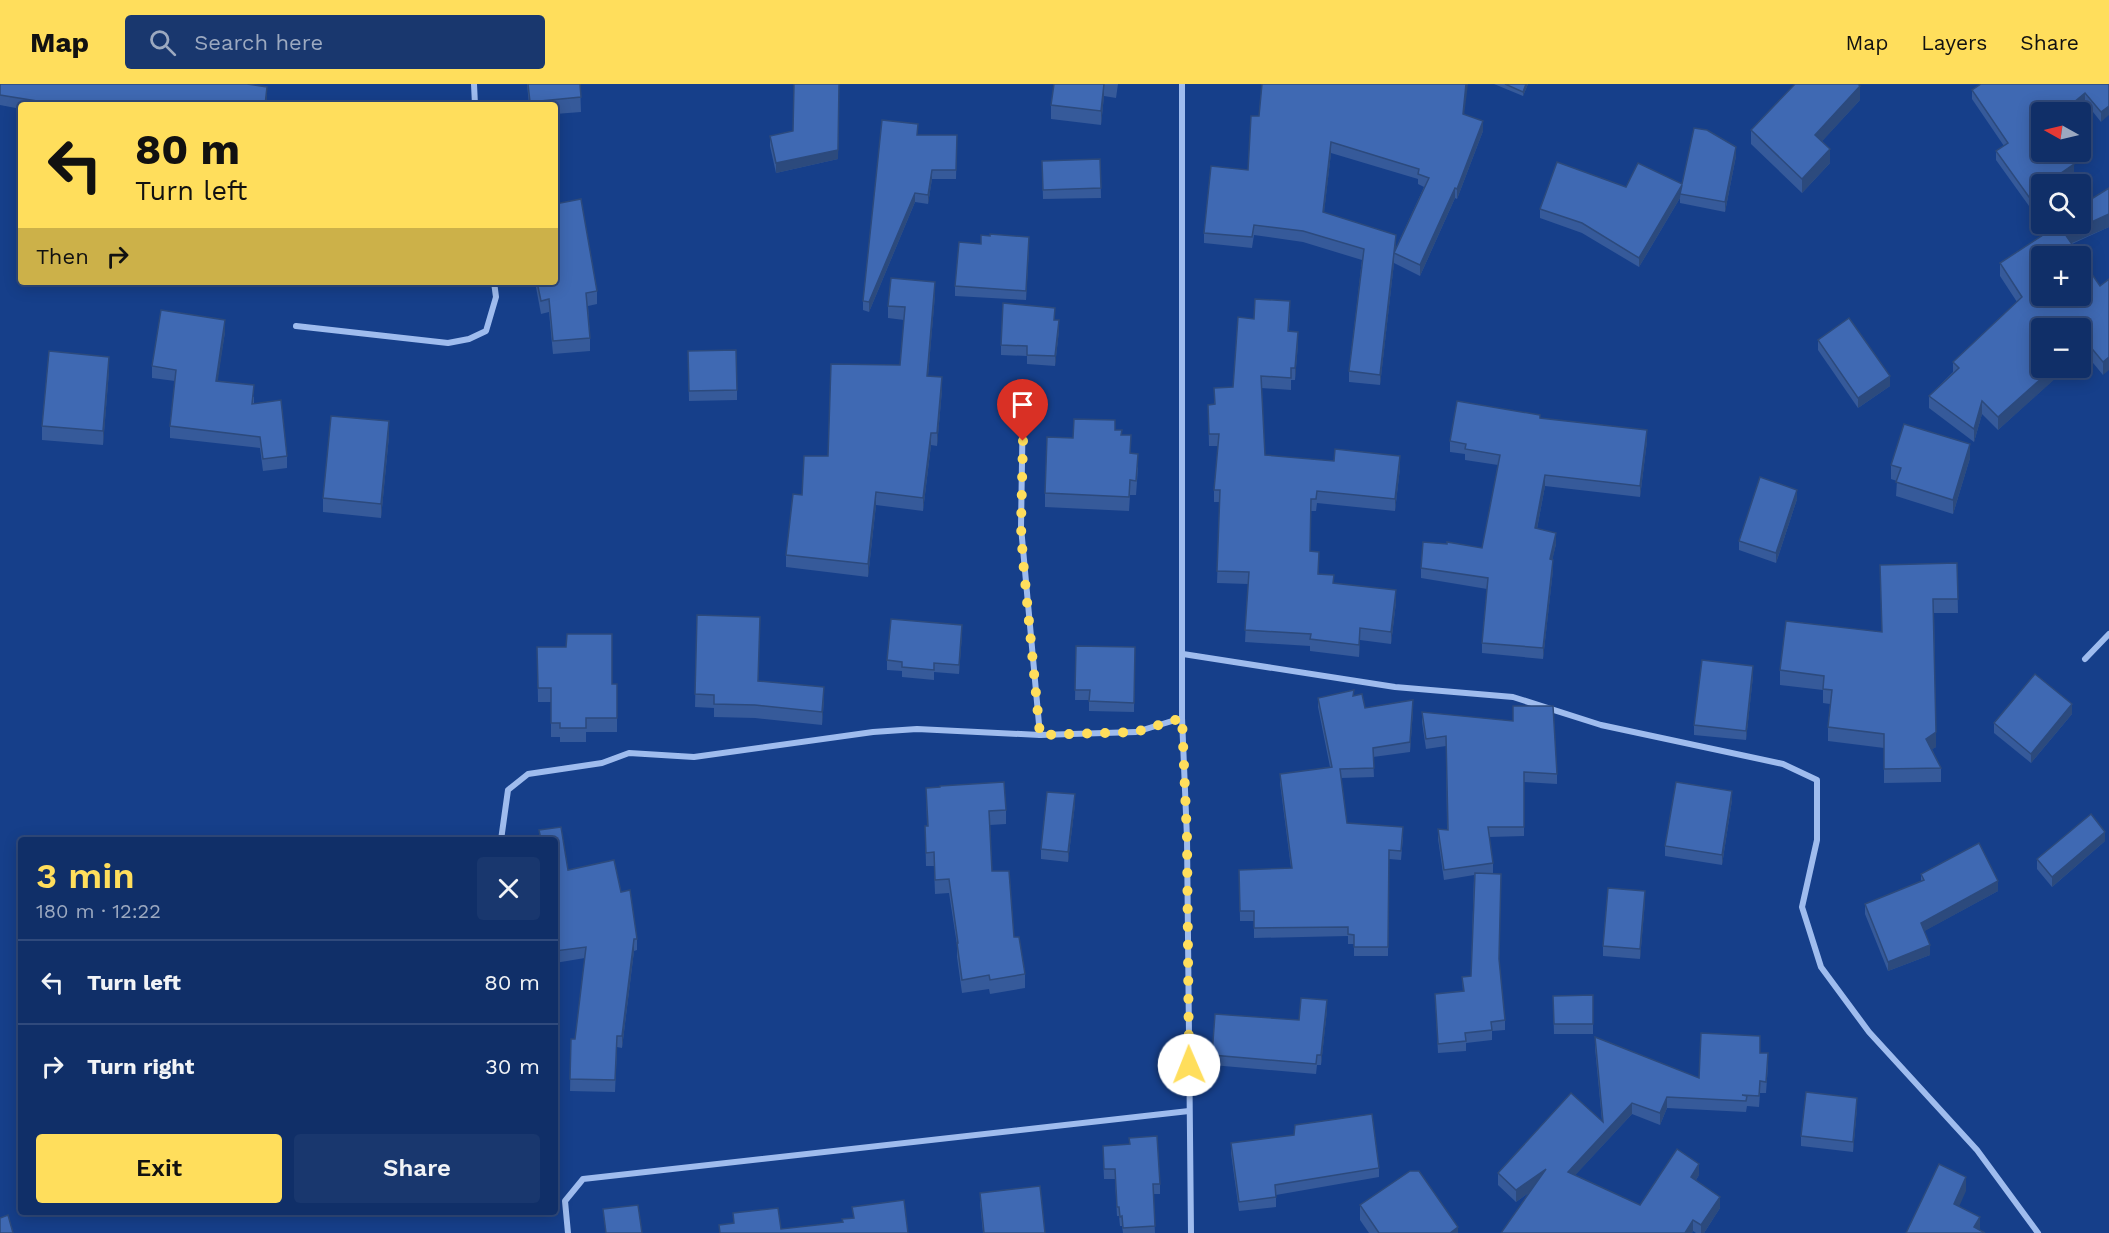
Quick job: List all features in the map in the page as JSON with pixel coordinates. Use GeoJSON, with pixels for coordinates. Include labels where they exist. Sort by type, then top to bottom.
{"type":"FeatureCollection","features":[{"type":"Feature","properties":{"kind":"street"},"geometry":{"type":"LineString","coordinates":[[474,84],[475,102]]}},
{"type":"Feature","properties":{"kind":"street"},"geometry":{"type":"LineString","coordinates":[[1182,84],[1182,718],[1187,838],[1191,1233]]}},
{"type":"Feature","properties":{"kind":"street"},"geometry":{"type":"LineString","coordinates":[[296,326],[448,343],[469,339],[486,331],[496,297],[494,285]]}},
{"type":"Feature","properties":{"kind":"street"},"geometry":{"type":"LineString","coordinates":[[1023,398],[1021,527],[1040,735]]}},
{"type":"Feature","properties":{"kind":"street"},"geometry":{"type":"LineString","coordinates":[[2085,659],[2109,634]]}},
{"type":"Feature","properties":{"kind":"street"},"geometry":{"type":"LineString","coordinates":[[1182,654],[1395,687],[1513,697],[1601,725],[1783,764],[1817,780],[1816,840],[1802,907],[1821,967],[1869,1032],[1977,1150],[2038,1233]]}},
{"type":"Feature","properties":{"kind":"street"},"geometry":{"type":"LineString","coordinates":[[501,837],[508,790],[528,774],[602,764],[629,753],[694,757],[873,732],[917,729],[1040,735],[1136,732],[1182,718]]}},
{"type":"Feature","properties":{"kind":"street"},"geometry":{"type":"LineString","coordinates":[[568,1233],[565,1201],[583,1179],[1189,1111]]}},
{"type":"Feature","properties":{"kind":"building"},"geometry":{"type":"Polygon","coordinates":[[[0,84],[247,84],[267,87],[265,102],[43,102],[0,95],[0,84]]]}},
{"type":"Feature","properties":{"kind":"building"},"geometry":{"type":"Polygon","coordinates":[[[528,84],[580,84],[581,97],[530,102],[528,84]]]}},
{"type":"Feature","properties":{"kind":"building"},"geometry":{"type":"Polygon","coordinates":[[[794,84],[839,84],[838,150],[776,163],[770,136],[793,131],[794,84]]]}},
{"type":"Feature","properties":{"kind":"building"},"geometry":{"type":"Polygon","coordinates":[[[1054,84],[1104,84],[1101,111],[1051,105],[1054,84]]]}},
{"type":"Feature","properties":{"kind":"building"},"geometry":{"type":"Polygon","coordinates":[[[1262,84],[1466,84],[1463,114],[1483,121],[1457,189],[1455,188],[1420,265],[1394,253],[1429,178],[1418,174],[1419,169],[1331,142],[1323,212],[1396,235],[1380,375],[1349,371],[1364,249],[1303,231],[1254,225],[1252,237],[1204,233],[1211,166],[1248,170],[1251,116],[1259,116],[1262,84]]]}},
{"type":"Feature","properties":{"kind":"building"},"geometry":{"type":"Polygon","coordinates":[[[1505,84],[1526,84],[1523,92],[1505,84]]]}},
{"type":"Feature","properties":{"kind":"building"},"geometry":{"type":"Polygon","coordinates":[[[1795,84],[1858,84],[1860,86],[1815,135],[1830,149],[1802,179],[1751,130],[1795,84]]]}},
{"type":"Feature","properties":{"kind":"building"},"geometry":{"type":"Polygon","coordinates":[[[1981,84],[2109,84],[2109,106],[2101,112],[2085,93],[2074,102],[2031,102],[2031,162],[2072,162],[2074,164],[2060,174],[2031,174],[2031,195],[2029,197],[1996,151],[2008,143],[1972,90],[1981,84]]]}},
{"type":"Feature","properties":{"kind":"building"},"geometry":{"type":"Polygon","coordinates":[[[882,120],[918,124],[917,135],[957,135],[956,170],[932,170],[928,195],[915,193],[869,302],[863,301],[882,120]]]}},
{"type":"Feature","properties":{"kind":"building"},"geometry":{"type":"Polygon","coordinates":[[[1694,128],[1707,130],[1736,147],[1725,202],[1680,194],[1682,185],[1639,258],[1582,223],[1540,209],[1557,162],[1626,187],[1638,163],[1682,184],[1694,128]]]}},
{"type":"Feature","properties":{"kind":"building"},"geometry":{"type":"Polygon","coordinates":[[[1100,159],[1101,188],[1043,190],[1042,161],[1100,159]]]}},
{"type":"Feature","properties":{"kind":"building"},"geometry":{"type":"Polygon","coordinates":[[[2109,188],[2109,214],[2091,222],[2091,199],[2109,188]]]}},
{"type":"Feature","properties":{"kind":"building"},"geometry":{"type":"Polygon","coordinates":[[[581,199],[597,291],[586,293],[590,338],[553,341],[549,299],[541,301],[538,285],[558,285],[558,203],[581,199]]]}},
{"type":"Feature","properties":{"kind":"building"},"geometry":{"type":"Polygon","coordinates":[[[990,234],[1029,237],[1026,291],[955,286],[959,242],[981,244],[981,235],[990,236],[990,234]]]}},
{"type":"Feature","properties":{"kind":"building"},"geometry":{"type":"Polygon","coordinates":[[[2045,234],[2065,234],[2073,246],[2031,246],[2031,306],[2091,306],[2091,273],[2100,286],[2109,279],[2109,357],[2103,362],[2091,347],[2091,318],[2031,318],[2031,378],[2042,378],[1998,417],[1982,401],[1974,429],[1929,396],[1959,368],[1953,362],[2022,297],[2000,263],[2045,234]]]}},
{"type":"Feature","properties":{"kind":"building"},"geometry":{"type":"Polygon","coordinates":[[[891,278],[935,282],[927,376],[942,377],[937,433],[931,433],[923,498],[876,492],[868,564],[786,555],[793,494],[802,495],[804,456],[828,456],[831,364],[900,365],[905,307],[888,306],[891,278]]]}},
{"type":"Feature","properties":{"kind":"building"},"geometry":{"type":"Polygon","coordinates":[[[1255,299],[1290,301],[1288,331],[1298,332],[1295,368],[1291,368],[1291,378],[1261,376],[1265,455],[1334,461],[1335,449],[1400,456],[1395,499],[1317,491],[1316,499],[1311,499],[1310,551],[1319,552],[1318,574],[1334,575],[1333,583],[1396,590],[1391,632],[1360,628],[1359,645],[1310,639],[1311,634],[1245,630],[1249,572],[1217,571],[1220,490],[1214,490],[1219,434],[1209,434],[1208,405],[1215,404],[1214,388],[1233,387],[1238,317],[1254,319],[1255,299]]]}},
{"type":"Feature","properties":{"kind":"building"},"geometry":{"type":"Polygon","coordinates":[[[1003,303],[1055,308],[1054,320],[1059,320],[1055,356],[1027,355],[1027,346],[1001,345],[1003,303]]]}},
{"type":"Feature","properties":{"kind":"building"},"geometry":{"type":"Polygon","coordinates":[[[161,310],[225,320],[216,381],[254,385],[252,404],[281,400],[287,456],[263,459],[260,437],[170,426],[176,370],[152,366],[161,310]]]}},
{"type":"Feature","properties":{"kind":"building"},"geometry":{"type":"Polygon","coordinates":[[[1849,318],[1890,376],[1858,398],[1818,340],[1849,318]]]}},
{"type":"Feature","properties":{"kind":"building"},"geometry":{"type":"Polygon","coordinates":[[[736,350],[737,390],[689,391],[688,351],[736,350]]]}},
{"type":"Feature","properties":{"kind":"building"},"geometry":{"type":"Polygon","coordinates":[[[49,351],[109,357],[103,431],[42,426],[49,351]]]}},
{"type":"Feature","properties":{"kind":"building"},"geometry":{"type":"Polygon","coordinates":[[[1457,401],[1540,415],[1540,418],[1647,430],[1640,486],[1545,475],[1535,528],[1556,533],[1550,559],[1553,560],[1543,648],[1482,643],[1488,578],[1421,568],[1423,542],[1447,544],[1447,542],[1482,548],[1500,455],[1465,449],[1466,444],[1450,441],[1457,401]]]}},
{"type":"Feature","properties":{"kind":"building"},"geometry":{"type":"Polygon","coordinates":[[[331,416],[389,421],[381,504],[323,498],[331,416]]]}},
{"type":"Feature","properties":{"kind":"building"},"geometry":{"type":"Polygon","coordinates":[[[1074,419],[1115,420],[1115,430],[1122,430],[1121,435],[1131,435],[1130,453],[1138,454],[1136,481],[1130,480],[1129,497],[1045,493],[1047,437],[1073,438],[1074,419]]]}},
{"type":"Feature","properties":{"kind":"building"},"geometry":{"type":"Polygon","coordinates":[[[1904,424],[1970,444],[1953,500],[1896,482],[1901,468],[1891,465],[1904,424]]]}},
{"type":"Feature","properties":{"kind":"building"},"geometry":{"type":"Polygon","coordinates":[[[1760,477],[1797,490],[1776,553],[1739,541],[1760,477]]]}},
{"type":"Feature","properties":{"kind":"building"},"geometry":{"type":"Polygon","coordinates":[[[1957,563],[1958,599],[1933,599],[1936,732],[1926,739],[1941,768],[1884,769],[1884,734],[1828,727],[1832,690],[1823,689],[1824,676],[1780,670],[1786,621],[1882,632],[1880,565],[1957,563]]]}},
{"type":"Feature","properties":{"kind":"building"},"geometry":{"type":"Polygon","coordinates":[[[697,615],[760,617],[758,681],[824,687],[822,712],[755,705],[714,704],[714,695],[695,694],[697,615]]]}},
{"type":"Feature","properties":{"kind":"building"},"geometry":{"type":"Polygon","coordinates":[[[891,619],[962,625],[959,665],[934,663],[934,670],[902,667],[902,662],[887,660],[891,619]]]}},
{"type":"Feature","properties":{"kind":"building"},"geometry":{"type":"Polygon","coordinates":[[[567,634],[612,634],[612,684],[617,684],[617,718],[586,718],[586,728],[560,728],[560,723],[551,723],[551,688],[538,688],[537,647],[566,647],[567,634]]]}},
{"type":"Feature","properties":{"kind":"building"},"geometry":{"type":"Polygon","coordinates":[[[1076,646],[1135,647],[1134,703],[1089,701],[1090,690],[1075,690],[1076,646]]]}},
{"type":"Feature","properties":{"kind":"building"},"geometry":{"type":"Polygon","coordinates":[[[1702,660],[1753,666],[1746,731],[1694,725],[1702,660]]]}},
{"type":"Feature","properties":{"kind":"building"},"geometry":{"type":"Polygon","coordinates":[[[2035,674],[2072,704],[2031,754],[1994,723],[2035,674]]]}},
{"type":"Feature","properties":{"kind":"building"},"geometry":{"type":"Polygon","coordinates":[[[1354,690],[1353,696],[1362,694],[1365,708],[1413,700],[1410,742],[1373,748],[1374,768],[1340,769],[1347,823],[1403,827],[1401,851],[1389,850],[1388,947],[1354,947],[1354,935],[1348,934],[1348,927],[1254,928],[1254,911],[1240,911],[1239,870],[1292,868],[1280,774],[1332,767],[1318,698],[1354,690]]]}},
{"type":"Feature","properties":{"kind":"building"},"geometry":{"type":"Polygon","coordinates":[[[1513,706],[1553,706],[1557,774],[1524,772],[1524,827],[1488,827],[1493,863],[1444,870],[1438,829],[1448,830],[1446,736],[1426,739],[1422,712],[1513,721],[1513,706]]]}},
{"type":"Feature","properties":{"kind":"building"},"geometry":{"type":"Polygon","coordinates":[[[1004,782],[1006,810],[989,811],[992,871],[1009,871],[1014,937],[1019,937],[1025,974],[990,980],[989,975],[962,980],[949,879],[935,880],[934,852],[926,853],[925,826],[928,826],[926,788],[1004,782]]]}},
{"type":"Feature","properties":{"kind":"building"},"geometry":{"type":"Polygon","coordinates":[[[1676,782],[1732,791],[1722,855],[1665,846],[1676,782]]]}},
{"type":"Feature","properties":{"kind":"building"},"geometry":{"type":"Polygon","coordinates":[[[1047,792],[1075,794],[1068,852],[1041,849],[1047,792]]]}},
{"type":"Feature","properties":{"kind":"building"},"geometry":{"type":"Polygon","coordinates":[[[2091,814],[2105,832],[2052,877],[2037,859],[2091,814]]]}},
{"type":"Feature","properties":{"kind":"building"},"geometry":{"type":"Polygon","coordinates":[[[561,827],[568,870],[614,860],[621,892],[630,890],[637,939],[634,939],[622,1036],[617,1036],[615,1080],[570,1079],[571,1039],[575,1039],[586,947],[558,951],[558,837],[540,837],[539,830],[561,827]]]}},
{"type":"Feature","properties":{"kind":"building"},"geometry":{"type":"Polygon","coordinates":[[[1979,843],[1998,881],[1921,923],[1930,945],[1888,962],[1865,904],[1924,880],[1921,874],[1979,843]]]}},
{"type":"Feature","properties":{"kind":"building"},"geometry":{"type":"Polygon","coordinates":[[[1475,873],[1501,874],[1499,959],[1505,1020],[1491,1022],[1492,1030],[1465,1033],[1466,1041],[1438,1044],[1435,994],[1464,991],[1462,977],[1471,976],[1475,873]]]}},
{"type":"Feature","properties":{"kind":"building"},"geometry":{"type":"Polygon","coordinates":[[[1608,888],[1645,891],[1640,949],[1603,946],[1608,888]]]}},
{"type":"Feature","properties":{"kind":"building"},"geometry":{"type":"Polygon","coordinates":[[[1593,995],[1593,1024],[1554,1024],[1553,996],[1593,995]]]}},
{"type":"Feature","properties":{"kind":"building"},"geometry":{"type":"Polygon","coordinates":[[[1301,998],[1327,1000],[1321,1055],[1317,1055],[1316,1064],[1212,1055],[1215,1014],[1299,1020],[1301,998]]]}},
{"type":"Feature","properties":{"kind":"building"},"geometry":{"type":"Polygon","coordinates":[[[1701,1033],[1760,1036],[1760,1053],[1768,1053],[1766,1082],[1760,1081],[1759,1096],[1742,1095],[1747,1096],[1746,1101],[1667,1097],[1660,1113],[1632,1103],[1568,1172],[1640,1205],[1677,1149],[1699,1164],[1691,1177],[1720,1197],[1701,1225],[1693,1220],[1685,1233],[1501,1233],[1546,1169],[1516,1190],[1498,1173],[1571,1093],[1603,1122],[1595,1037],[1699,1078],[1701,1033]]]}},
{"type":"Feature","properties":{"kind":"building"},"geometry":{"type":"Polygon","coordinates":[[[1806,1092],[1857,1098],[1853,1142],[1801,1136],[1806,1092]]]}},
{"type":"Feature","properties":{"kind":"building"},"geometry":{"type":"Polygon","coordinates":[[[1372,1114],[1379,1168],[1275,1185],[1276,1197],[1239,1202],[1231,1143],[1294,1135],[1295,1125],[1372,1114]]]}},
{"type":"Feature","properties":{"kind":"building"},"geometry":{"type":"Polygon","coordinates":[[[1157,1136],[1160,1184],[1153,1184],[1155,1226],[1123,1228],[1122,1216],[1120,1217],[1119,1207],[1117,1207],[1115,1169],[1104,1169],[1103,1146],[1130,1144],[1129,1138],[1157,1136]]]}},
{"type":"Feature","properties":{"kind":"building"},"geometry":{"type":"Polygon","coordinates":[[[1939,1164],[1966,1177],[1954,1204],[1980,1217],[1974,1227],[1985,1233],[1906,1233],[1939,1164]]]}},
{"type":"Feature","properties":{"kind":"building"},"geometry":{"type":"Polygon","coordinates":[[[1410,1171],[1419,1171],[1458,1227],[1450,1233],[1379,1233],[1360,1205],[1410,1171]]]}},
{"type":"Feature","properties":{"kind":"building"},"geometry":{"type":"Polygon","coordinates":[[[1040,1186],[1045,1233],[984,1233],[980,1193],[1040,1186]]]}},
{"type":"Feature","properties":{"kind":"building"},"geometry":{"type":"Polygon","coordinates":[[[904,1200],[908,1233],[720,1233],[719,1225],[734,1223],[733,1213],[778,1208],[781,1229],[843,1222],[842,1219],[854,1218],[852,1207],[904,1200]]]}},
{"type":"Feature","properties":{"kind":"building"},"geometry":{"type":"Polygon","coordinates":[[[638,1205],[642,1233],[606,1233],[603,1209],[638,1205]]]}},
{"type":"Feature","properties":{"kind":"building"},"geometry":{"type":"Polygon","coordinates":[[[8,1215],[13,1233],[0,1233],[0,1218],[8,1215]]]}},
{"type":"Feature","properties":{"kind":"route"},"geometry":{"type":"LineString","coordinates":[[1023,441],[1021,527],[1040,735],[1136,732],[1182,718],[1187,838],[1189,1065]]}}]}
